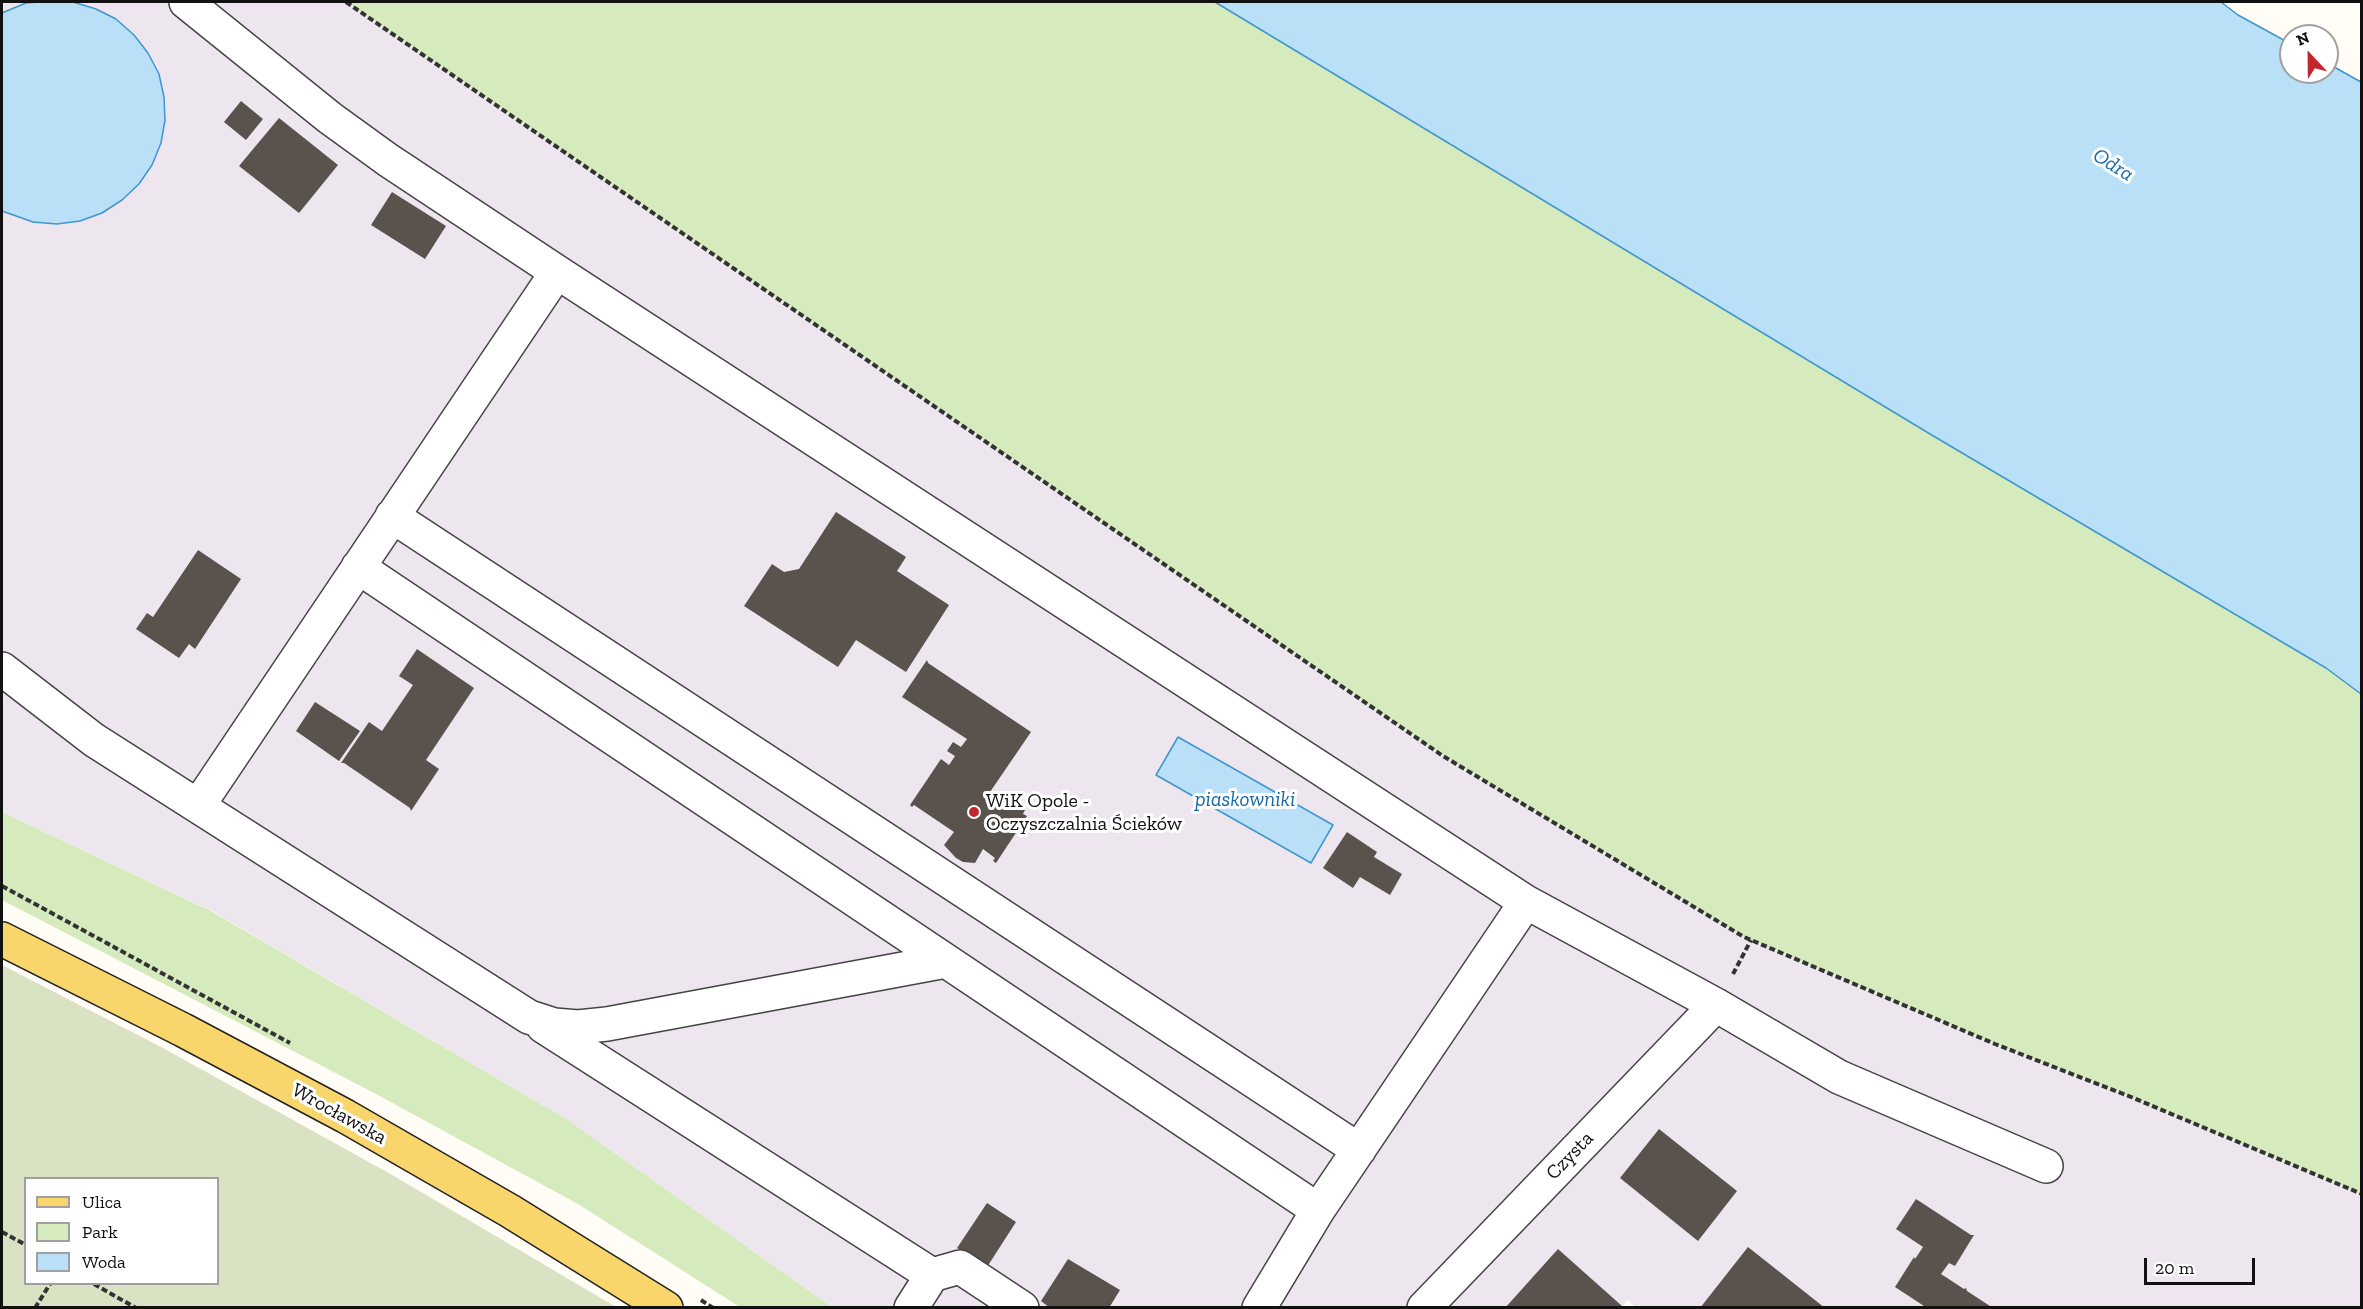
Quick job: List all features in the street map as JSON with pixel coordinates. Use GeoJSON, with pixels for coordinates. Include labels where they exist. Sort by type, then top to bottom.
{"type":"FeatureCollection","features":[{"type":"Feature","properties":{"kind":"main road","name":"Wrocławska"},"geometry":{"type":"LineString","coordinates":[[2,939],[183,1030],[345,1116],[510,1211],[666,1308]]}},
{"type":"Feature","properties":{"kind":"street"},"geometry":{"type":"LineString","coordinates":[[186,2],[330,118],[557,272],[1526,903],[1716,1005],[1839,1077],[2046,1166]]}},
{"type":"Feature","properties":{"kind":"street"},"geometry":{"type":"LineString","coordinates":[[198,806],[557,272]]}},
{"type":"Feature","properties":{"kind":"street"},"geometry":{"type":"LineString","coordinates":[[392,516],[1359,1150]]}},
{"type":"Feature","properties":{"kind":"street"},"geometry":{"type":"LineString","coordinates":[[358,567],[1318,1210]]}},
{"type":"Feature","properties":{"kind":"street"},"geometry":{"type":"LineString","coordinates":[[2,669],[94,740],[932,1275]]}},
{"type":"Feature","properties":{"kind":"street"},"geometry":{"type":"LineString","coordinates":[[1259,1308],[1318,1210],[1526,903]]}},
{"type":"Feature","properties":{"kind":"street"},"geometry":{"type":"LineString","coordinates":[[529,1017],[554,1025],[578,1027],[607,1024],[946,961]]}},
{"type":"Feature","properties":{"kind":"street","name":"Czysta"},"geometry":{"type":"LineString","coordinates":[[1424,1308],[1716,1005]]}},
{"type":"Feature","properties":{"kind":"street"},"geometry":{"type":"LineString","coordinates":[[911,1308],[932,1275],[960,1267],[1022,1308]]}},
{"type":"Feature","properties":{"kind":"path"},"geometry":{"type":"LineString","coordinates":[[346,2],[1443,756],[1744,937],[1974,1035],[2131,1097],[2361,1194]]}},
{"type":"Feature","properties":{"kind":"path"},"geometry":{"type":"LineString","coordinates":[[2,1232],[24,1244]]}},
{"type":"Feature","properties":{"kind":"path"},"geometry":{"type":"LineString","coordinates":[[35,1308],[49,1285]]}},
{"type":"Feature","properties":{"kind":"path"},"geometry":{"type":"LineString","coordinates":[[96,1285],[136,1308]]}},
{"type":"Feature","properties":{"kind":"shaded area"},"geometry":{"type":"Polygon","coordinates":[[[2,2],[346,2],[1443,756],[1744,937],[1995,1044],[2131,1097],[2361,1194],[2361,1307],[1636,1308],[1628,1300],[1621,1308],[832,1307],[568,1120],[212,911],[2,812],[2,2]]]}},
{"type":"Feature","properties":{"kind":"green space"},"geometry":{"type":"Polygon","coordinates":[[[346,2],[1215,2],[1930,434],[2326,668],[2361,694],[2361,1194],[2131,1097],[1995,1044],[1744,937],[1443,756],[346,2]]]}},
{"type":"Feature","properties":{"kind":"green space"},"geometry":{"type":"Polygon","coordinates":[[[2,812],[211,911],[568,1120],[832,1307],[740,1307],[578,1204],[376,1094],[2,900],[2,812]]]}},
{"type":"Feature","properties":{"kind":"green space"},"geometry":{"type":"Polygon","coordinates":[[[2,965],[163,1048],[394,1176],[616,1307],[2,1307],[2,965]]]}},
{"type":"Feature","properties":{"kind":"water"},"geometry":{"type":"Polygon","coordinates":[[[73,2],[96,9],[116,19],[134,35],[148,53],[159,74],[164,97],[165,120],[161,143],[152,165],[139,184],[122,200],[102,213],[80,221],[57,224],[33,222],[2,211],[2,13],[26,3],[73,2]]]}},
{"type":"Feature","properties":{"kind":"water","name":"Odra"},"geometry":{"type":"Polygon","coordinates":[[[1215,2],[2221,2],[2238,15],[2279,37],[2279,84],[2339,84],[2339,70],[2361,82],[2361,694],[2326,668],[1930,434],[1215,2]]]}},
{"type":"Feature","properties":{"kind":"water","name":"piaskowniki"},"geometry":{"type":"Polygon","coordinates":[[[1178,737],[1333,825],[1311,863],[1156,775],[1178,737]]]}},
{"type":"Feature","properties":{"kind":"building"},"geometry":{"type":"Polygon","coordinates":[[[241,101],[263,119],[246,140],[224,122],[241,101]]]}},
{"type":"Feature","properties":{"kind":"building"},"geometry":{"type":"Polygon","coordinates":[[[279,118],[338,165],[299,213],[239,166],[279,118]]]}},
{"type":"Feature","properties":{"kind":"building"},"geometry":{"type":"Polygon","coordinates":[[[392,192],[446,226],[425,259],[371,225],[392,192]]]}},
{"type":"Feature","properties":{"kind":"building"},"geometry":{"type":"Polygon","coordinates":[[[836,512],[906,557],[897,571],[949,605],[906,672],[856,640],[838,667],[744,606],[772,564],[784,572],[799,569],[836,512]]]}},
{"type":"Feature","properties":{"kind":"building"},"geometry":{"type":"Polygon","coordinates":[[[198,550],[241,579],[195,649],[189,644],[179,658],[136,629],[147,613],[153,617],[198,550]]]}},
{"type":"Feature","properties":{"kind":"building"},"geometry":{"type":"Polygon","coordinates":[[[417,649],[474,688],[426,760],[439,769],[411,811],[410,808],[341,763],[369,722],[382,731],[413,685],[399,676],[417,649]]]}},
{"type":"Feature","properties":{"kind":"building"},"geometry":{"type":"Polygon","coordinates":[[[927,660],[928,663],[1031,732],[990,792],[1018,810],[1019,807],[1025,810],[1023,814],[1027,816],[996,863],[993,861],[995,858],[983,849],[975,863],[963,862],[956,858],[944,845],[954,832],[914,805],[912,807],[910,805],[941,759],[949,765],[955,756],[947,751],[953,742],[961,747],[967,739],[902,697],[927,660]]]}},
{"type":"Feature","properties":{"kind":"building"},"geometry":{"type":"Polygon","coordinates":[[[315,702],[360,731],[339,761],[296,731],[315,702]]]}},
{"type":"Feature","properties":{"kind":"building"},"geometry":{"type":"Polygon","coordinates":[[[1347,832],[1377,852],[1374,857],[1402,874],[1390,895],[1360,877],[1353,888],[1323,868],[1347,832]]]}},
{"type":"Feature","properties":{"kind":"building"},"geometry":{"type":"Polygon","coordinates":[[[1659,1129],[1737,1191],[1698,1241],[1620,1178],[1659,1129]]]}},
{"type":"Feature","properties":{"kind":"building"},"geometry":{"type":"Polygon","coordinates":[[[1916,1199],[1974,1235],[1955,1266],[1949,1263],[1941,1274],[1964,1289],[1966,1288],[1967,1291],[1993,1308],[1927,1308],[1895,1287],[1923,1247],[1896,1229],[1916,1199]]]}},
{"type":"Feature","properties":{"kind":"building"},"geometry":{"type":"Polygon","coordinates":[[[987,1203],[1016,1222],[987,1267],[957,1248],[987,1203]]]}},
{"type":"Feature","properties":{"kind":"building"},"geometry":{"type":"Polygon","coordinates":[[[1748,1247],[1825,1308],[1700,1308],[1748,1247]]]}},
{"type":"Feature","properties":{"kind":"building"},"geometry":{"type":"Polygon","coordinates":[[[1558,1249],[1622,1306],[1505,1308],[1558,1249]]]}},
{"type":"Feature","properties":{"kind":"building"},"geometry":{"type":"Polygon","coordinates":[[[1068,1259],[1120,1290],[1109,1308],[1050,1308],[1041,1301],[1068,1259]]]}},
{"type":"Feature","properties":{"kind":"place","name":"WiK Opole - Oczyszczalnia Ścieków"},"geometry":{"type":"Point","coordinates":[974,812]}}]}
